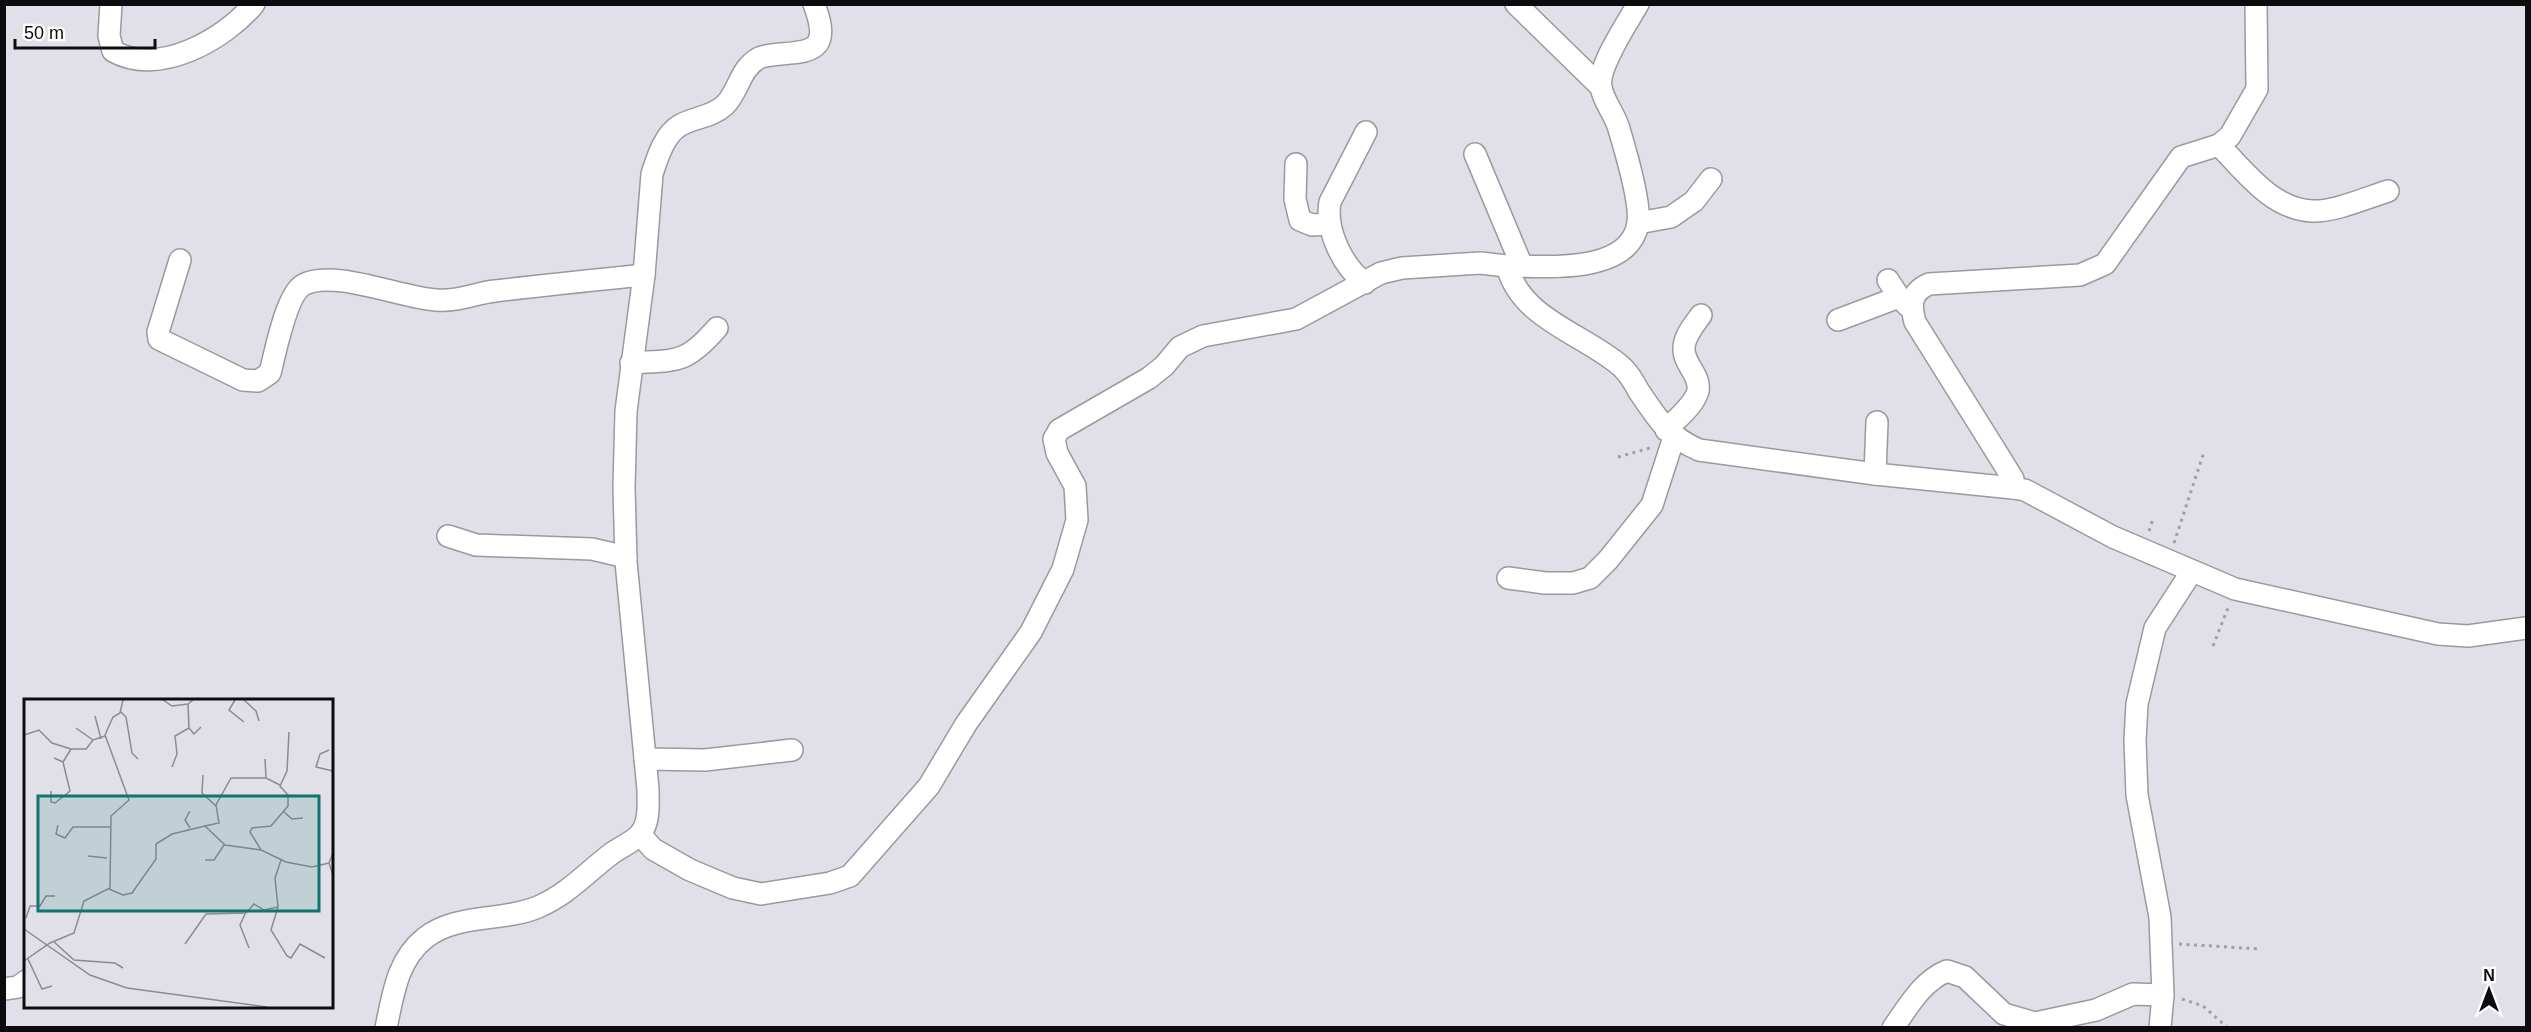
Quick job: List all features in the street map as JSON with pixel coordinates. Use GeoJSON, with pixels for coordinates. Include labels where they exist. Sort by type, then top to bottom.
{"type":"FeatureCollection","features":[{"type":"Feature","properties":{"kind":"street"},"geometry":{"type":"LineString","coordinates":[[111,4],[109,36],[113,51],[125,58],[153,59],[185,52],[217,39],[254,4]]}},
{"type":"Feature","properties":{"kind":"street"},"geometry":{"type":"LineString","coordinates":[[386,1028],[398,975],[406,958],[424,938],[434,931],[462,922],[537,908],[576,885],[610,854],[640,834],[647,815],[645,759],[626,556],[626,411],[645,275],[652,174],[669,136],[679,126],[715,113],[725,105],[752,62],[762,57],[812,48],[818,43],[821,33],[814,4]]}},
{"type":"Feature","properties":{"kind":"street"},"geometry":{"type":"LineString","coordinates":[[640,834],[653,849],[690,870],[733,888],[761,894],[830,883],[850,876],[928,786],[966,724],[1031,632],[1063,568],[1077,520],[1075,486],[1057,453],[1054,440],[1059,430],[1149,378],[1164,366],[1180,346],[1203,336],[1296,319],[1381,273],[1402,268],[1480,262],[1515,266],[1594,263],[1616,255],[1625,248],[1638,223],[1637,207],[1619,126],[1600,86],[1516,4]]}},
{"type":"Feature","properties":{"kind":"street"},"geometry":{"type":"LineString","coordinates":[[1600,86],[1607,58],[1638,4]]}},
{"type":"Feature","properties":{"kind":"street"},"geometry":{"type":"LineString","coordinates":[[1838,320],[1899,295],[1913,297],[1918,289],[1929,284],[2080,276],[2105,264],[2181,157],[2219,146],[2230,136],[2257,89],[2256,4]]}},
{"type":"Feature","properties":{"kind":"street"},"geometry":{"type":"LineString","coordinates":[[1365,283],[1347,263],[1329,224],[1330,202],[1366,132]]}},
{"type":"Feature","properties":{"kind":"street"},"geometry":{"type":"LineString","coordinates":[[2219,146],[2279,202],[2291,206],[2311,211],[2325,210],[2388,192]]}},
{"type":"Feature","properties":{"kind":"street"},"geometry":{"type":"LineString","coordinates":[[1475,154],[1515,266],[1515,286],[1542,315],[1623,368],[1670,439],[1699,450],[1875,474],[2025,490],[2113,537],[2235,589],[2438,634],[2468,636],[2526,628]]}},
{"type":"Feature","properties":{"kind":"street"},"geometry":{"type":"LineString","coordinates":[[1296,164],[1295,199],[1300,220],[1312,225],[1329,224]]}},
{"type":"Feature","properties":{"kind":"street"},"geometry":{"type":"LineString","coordinates":[[1638,223],[1671,218],[1694,201],[1711,179]]}},
{"type":"Feature","properties":{"kind":"street"},"geometry":{"type":"LineString","coordinates":[[180,260],[158,332],[159,339],[243,381],[258,381],[270,373],[293,298],[302,286],[315,281],[351,283],[437,300],[464,298],[492,291],[645,275]]}},
{"type":"Feature","properties":{"kind":"street"},"geometry":{"type":"LineString","coordinates":[[1899,295],[2013,479],[2013,488]]}},
{"type":"Feature","properties":{"kind":"street"},"geometry":{"type":"LineString","coordinates":[[1508,578],[1545,583],[1573,583],[1590,578],[1608,560],[1652,505],[1670,439],[1699,388],[1696,376],[1688,365],[1684,348],[1688,334],[1701,315]]}},
{"type":"Feature","properties":{"kind":"street"},"geometry":{"type":"LineString","coordinates":[[631,363],[679,360],[700,348],[717,328]]}},
{"type":"Feature","properties":{"kind":"street"},"geometry":{"type":"LineString","coordinates":[[1875,474],[1877,423]]}},
{"type":"Feature","properties":{"kind":"street"},"geometry":{"type":"LineString","coordinates":[[448,536],[476,545],[592,549],[626,556]]}},
{"type":"Feature","properties":{"kind":"street"},"geometry":{"type":"LineString","coordinates":[[2160,1028],[2163,995],[2159,943],[2160,917],[2137,795],[2135,740],[2138,704],[2156,628],[2192,571]]}},
{"type":"Feature","properties":{"kind":"street"},"geometry":{"type":"LineString","coordinates":[[645,759],[705,760],[792,750]]}},
{"type":"Feature","properties":{"kind":"street"},"geometry":{"type":"LineString","coordinates":[[1893,1028],[1924,986],[1935,976],[1947,971],[1965,977],[2004,1014],[2035,1023],[2096,1010],[2133,994],[2163,995]]}},
{"type":"Feature","properties":{"kind":"street"},"geometry":{"type":"LineString","coordinates":[[4,989],[18,987],[24,982]]}},
{"type":"Feature","properties":{"kind":"path"},"geometry":{"type":"LineString","coordinates":[[1618,457],[1670,439]]}},
{"type":"Feature","properties":{"kind":"path"},"geometry":{"type":"LineString","coordinates":[[2168,561],[2204,452]]}},
{"type":"Feature","properties":{"kind":"path"},"geometry":{"type":"LineString","coordinates":[[2213,646],[2235,589]]}},
{"type":"Feature","properties":{"kind":"path"},"geometry":{"type":"LineString","coordinates":[[2159,943],[2260,949]]}},
{"type":"Feature","properties":{"kind":"path"},"geometry":{"type":"LineString","coordinates":[[2163,995],[2188,1000],[2203,1006],[2228,1028]]}}]}
